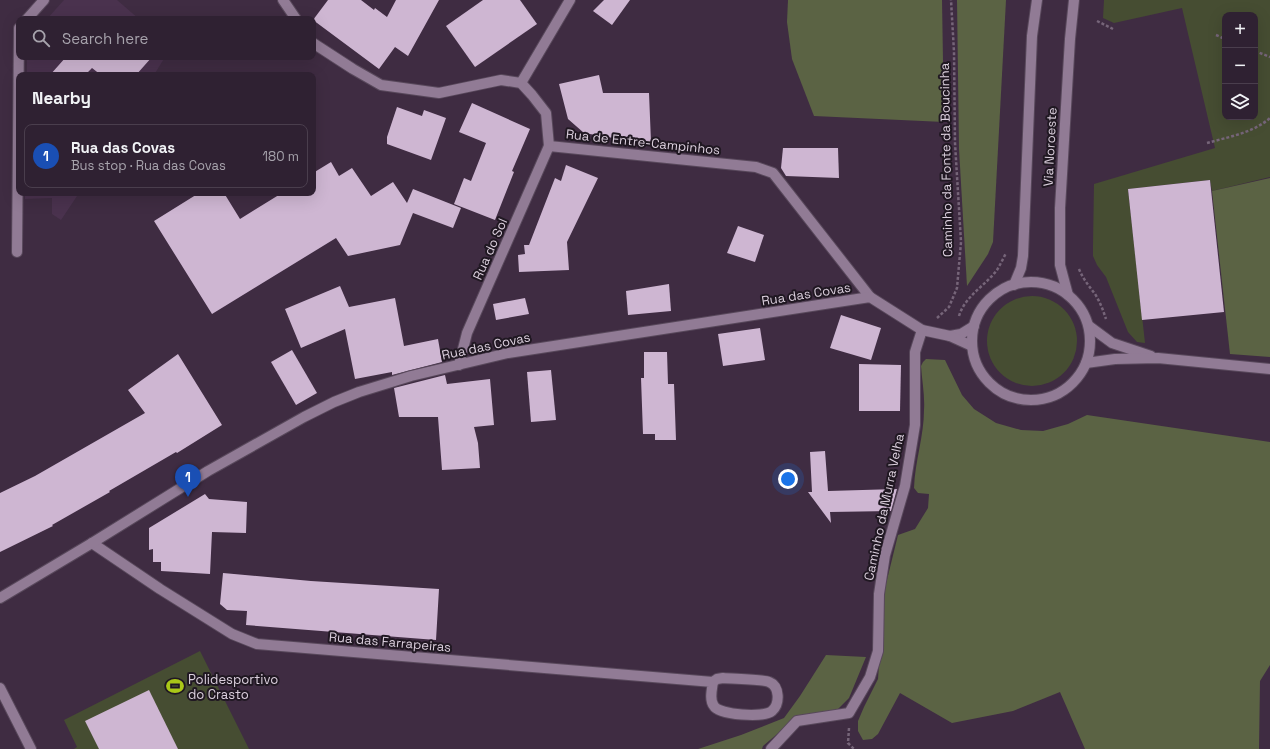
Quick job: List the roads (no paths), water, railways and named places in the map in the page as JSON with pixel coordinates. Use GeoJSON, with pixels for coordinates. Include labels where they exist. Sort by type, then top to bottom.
{"type":"FeatureCollection","features":[{"type":"Feature","properties":{"kind":"street"},"geometry":{"type":"LineString","coordinates":[[30,16],[44,0]]}},
{"type":"Feature","properties":{"kind":"street"},"geometry":{"type":"LineString","coordinates":[[283,0],[294,16]]}},
{"type":"Feature","properties":{"kind":"street"},"geometry":{"type":"LineString","coordinates":[[316,45],[353,70],[381,85],[439,93],[501,80],[521,84],[570,0]]}},
{"type":"Feature","properties":{"kind":"street","name":"Via Noroeste"},"geometry":{"type":"LineString","coordinates":[[1014,285],[1021,268],[1023,256],[1032,36],[1037,0]]}},
{"type":"Feature","properties":{"kind":"street","name":"Via Noroeste"},"geometry":{"type":"LineString","coordinates":[[1068,294],[1060,264],[1060,215],[1070,39],[1074,0]]}},
{"type":"Feature","properties":{"kind":"street"},"geometry":{"type":"LineString","coordinates":[[19,60],[19,72]]}},
{"type":"Feature","properties":{"kind":"street","name":"Rua de Entre-Campinhos"},"geometry":{"type":"LineString","coordinates":[[521,84],[546,113],[549,146],[756,167],[773,173],[870,297]]}},
{"type":"Feature","properties":{"kind":"street","name":"Rua do Sol"},"geometry":{"type":"LineString","coordinates":[[459,365],[467,334],[549,146]]}},
{"type":"Feature","properties":{"kind":"street"},"geometry":{"type":"LineString","coordinates":[[17,252],[18,196]]}},
{"type":"Feature","properties":{"kind":"street"},"geometry":{"type":"LineString","coordinates":[[1032,282],[1051,286],[1068,294],[1081,309],[1089,326],[1090,345],[1086,363],[1076,380],[1062,392],[1044,399],[1024,400],[1005,394],[989,382],[978,366],[972,346],[974,326],[982,308],[996,294],[1014,285],[1032,282]]}},
{"type":"Feature","properties":{"kind":"street","name":"Rua das Covas"},"geometry":{"type":"LineString","coordinates":[[0,598],[208,471],[304,417],[334,402],[359,392],[411,376],[508,353],[870,297],[922,330],[952,336],[972,346]]}},
{"type":"Feature","properties":{"kind":"street"},"geometry":{"type":"LineString","coordinates":[[952,336],[961,334],[974,326]]}},
{"type":"Feature","properties":{"kind":"street"},"geometry":{"type":"LineString","coordinates":[[1089,326],[1109,341],[1158,358]]}},
{"type":"Feature","properties":{"kind":"street","name":"Caminho da Murra Velha"},"geometry":{"type":"LineString","coordinates":[[771,749],[797,721],[849,714],[870,677],[878,650],[879,594],[884,554],[905,486],[914,433],[915,352],[922,330]]}},
{"type":"Feature","properties":{"kind":"street"},"geometry":{"type":"LineString","coordinates":[[1086,363],[1115,359],[1158,358],[1270,369]]}},
{"type":"Feature","properties":{"kind":"street","name":"Rua das Farrapeiras"},"geometry":{"type":"LineString","coordinates":[[92,543],[160,589],[232,634],[257,644],[713,682],[717,679],[723,678],[769,682],[776,686],[777,704],[772,711],[762,715],[723,712],[715,708],[711,702],[713,682]]}},
{"type":"Feature","properties":{"kind":"street"},"geometry":{"type":"LineString","coordinates":[[0,688],[31,749]]}},
{"type":"Feature","properties":{"kind":"place","name":"Rua das Covas"},"geometry":{"type":"Point","coordinates":[188,497]}},
{"type":"Feature","properties":{"kind":"place","name":"Polidesportivo do Crasto"},"geometry":{"type":"Point","coordinates":[175,686]}}]}
